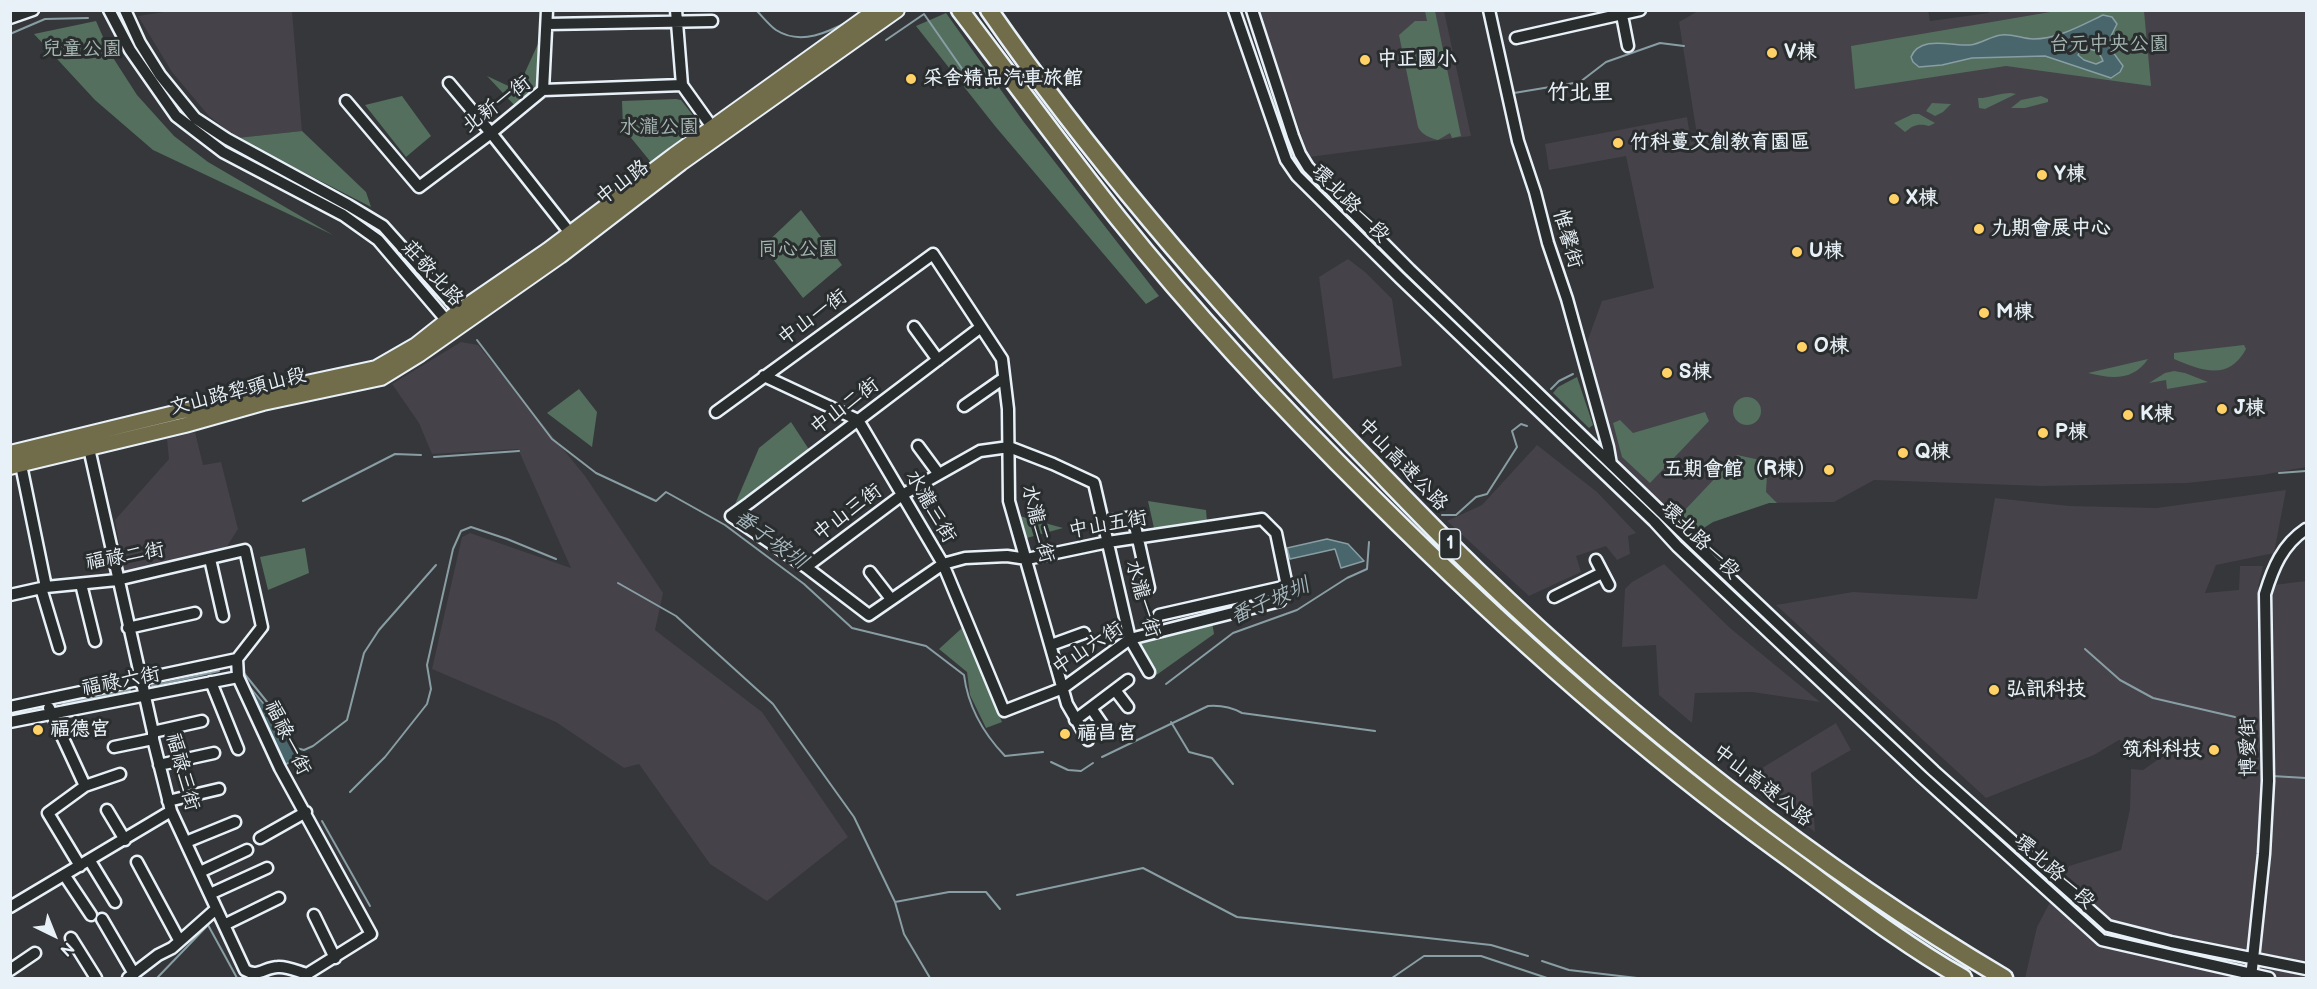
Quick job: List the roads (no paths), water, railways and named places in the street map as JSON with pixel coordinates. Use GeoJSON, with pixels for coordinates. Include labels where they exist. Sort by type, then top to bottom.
{"type":"FeatureCollection","features":[{"type":"Feature","properties":{"kind":"highway","name":"中山高速公路"},"geometry":{"type":"LineString","coordinates":[[960,10],[1119,219],[1221,340],[1319,444],[1454,579],[1552,669],[1679,774],[1738,820],[1922,954],[1964,978]]}},
{"type":"Feature","properties":{"kind":"highway","name":"中山高速公路"},"geometry":{"type":"LineString","coordinates":[[989,10],[1036,78],[1210,291],[1299,389],[1480,574],[1608,690],[1832,867],[1907,918],[2004,978]]}},
{"type":"Feature","properties":{"kind":"main road","name":"中山路"},"geometry":{"type":"LineString","coordinates":[[460,317],[712,127],[876,10]]}},
{"type":"Feature","properties":{"kind":"main road","name":"中山路"},"geometry":{"type":"LineString","coordinates":[[447,321],[460,317],[560,256],[700,149],[897,10]]}},
{"type":"Feature","properties":{"kind":"main road","name":"文山路犂頭山段"},"geometry":{"type":"LineString","coordinates":[[10,453],[185,425],[263,403],[381,378],[460,317]]}},
{"type":"Feature","properties":{"kind":"main road","name":"文山路犂頭山段"},"geometry":{"type":"LineString","coordinates":[[16,466],[87,442],[232,399],[376,368],[416,345],[447,321]]}},
{"type":"Feature","properties":{"kind":"street"},"geometry":{"type":"LineString","coordinates":[[10,18],[33,10]]}},
{"type":"Feature","properties":{"kind":"street","name":"莊敬北路"},"geometry":{"type":"LineString","coordinates":[[109,10],[130,50],[176,116],[223,152],[343,215],[378,240],[447,321]]}},
{"type":"Feature","properties":{"kind":"street","name":"莊敬北路"},"geometry":{"type":"LineString","coordinates":[[125,10],[140,43],[160,75],[195,118],[227,140],[383,226],[460,317]]}},
{"type":"Feature","properties":{"kind":"street"},"geometry":{"type":"LineString","coordinates":[[543,90],[547,10]]}},
{"type":"Feature","properties":{"kind":"street"},"geometry":{"type":"LineString","coordinates":[[676,10],[682,85],[712,127]]}},
{"type":"Feature","properties":{"kind":"street","name":"環北路一段"},"geometry":{"type":"LineString","coordinates":[[1234,10],[1286,160],[1297,176],[1677,546],[1921,776],[2102,940],[2251,977],[2269,978]]}},
{"type":"Feature","properties":{"kind":"street","name":"環北路一段"},"geometry":{"type":"LineString","coordinates":[[1252,10],[1293,136],[1308,167],[1410,270],[1611,464],[1934,771],[2108,926],[2171,942],[2307,969]]}},
{"type":"Feature","properties":{"kind":"street","name":"惟馨街"},"geometry":{"type":"LineString","coordinates":[[1489,10],[1518,141],[1567,299],[1611,464]]}},
{"type":"Feature","properties":{"kind":"street"},"geometry":{"type":"LineString","coordinates":[[1516,38],[1622,12],[1640,10]]}},
{"type":"Feature","properties":{"kind":"street"},"geometry":{"type":"LineString","coordinates":[[1622,12],[1628,46]]}},
{"type":"Feature","properties":{"kind":"street"},"geometry":{"type":"LineString","coordinates":[[547,24],[712,21]]}},
{"type":"Feature","properties":{"kind":"street"},"geometry":{"type":"LineString","coordinates":[[449,83],[570,233]]}},
{"type":"Feature","properties":{"kind":"street","name":"北新一街"},"geometry":{"type":"LineString","coordinates":[[346,101],[419,187],[491,133],[543,90],[682,85]]}},
{"type":"Feature","properties":{"kind":"street","name":"水瀧二街"},"geometry":{"type":"LineString","coordinates":[[933,254],[1002,359],[1008,409],[1009,501],[1067,704],[1088,740]]}},
{"type":"Feature","properties":{"kind":"street","name":"中山一街"},"geometry":{"type":"LineString","coordinates":[[716,412],[933,254]]}},
{"type":"Feature","properties":{"kind":"street"},"geometry":{"type":"LineString","coordinates":[[914,327],[938,360]]}},
{"type":"Feature","properties":{"kind":"street","name":"中山二街"},"geometry":{"type":"LineString","coordinates":[[806,567],[732,516],[981,327]]}},
{"type":"Feature","properties":{"kind":"street"},"geometry":{"type":"LineString","coordinates":[[764,376],[858,420]]}},
{"type":"Feature","properties":{"kind":"street"},"geometry":{"type":"LineString","coordinates":[[964,406],[1004,378]]}},
{"type":"Feature","properties":{"kind":"street","name":"水瀧三街"},"geometry":{"type":"LineString","coordinates":[[858,420],[943,564],[1004,711]]}},
{"type":"Feature","properties":{"kind":"street","name":"福祿三街"},"geometry":{"type":"LineString","coordinates":[[87,442],[170,806],[245,970],[251,974],[278,967],[307,974],[371,934]]}},
{"type":"Feature","properties":{"kind":"street"},"geometry":{"type":"LineString","coordinates":[[918,446],[938,473]]}},
{"type":"Feature","properties":{"kind":"street","name":"中山三街"},"geometry":{"type":"LineString","coordinates":[[806,567],[902,495],[938,473],[980,451],[1009,447]]}},
{"type":"Feature","properties":{"kind":"street","name":"水瀧一街"},"geometry":{"type":"LineString","coordinates":[[1009,447],[1094,483],[1130,639],[1149,672]]}},
{"type":"Feature","properties":{"kind":"street"},"geometry":{"type":"LineString","coordinates":[[1607,476],[1611,464]]}},
{"type":"Feature","properties":{"kind":"street"},"geometry":{"type":"LineString","coordinates":[[16,466],[58,648]]}},
{"type":"Feature","properties":{"kind":"street"},"geometry":{"type":"LineString","coordinates":[[1103,522],[1132,517],[1149,588]]}},
{"type":"Feature","properties":{"kind":"street","name":"中山五街"},"geometry":{"type":"LineString","coordinates":[[806,567],[869,615],[943,564],[965,558],[1007,556],[1027,559],[1108,542],[1262,519],[1276,532],[1287,586]]}},
{"type":"Feature","properties":{"kind":"street","name":"博愛街"},"geometry":{"type":"LineString","coordinates":[[2251,977],[2264,854],[2268,781],[2265,594],[2273,566],[2280,553],[2307,529]]}},
{"type":"Feature","properties":{"kind":"street","name":"福祿二街"},"geometry":{"type":"LineString","coordinates":[[10,594],[117,580],[245,550],[262,627],[237,659]]}},
{"type":"Feature","properties":{"kind":"street"},"geometry":{"type":"LineString","coordinates":[[210,559],[223,616]]}},
{"type":"Feature","properties":{"kind":"street"},"geometry":{"type":"LineString","coordinates":[[1596,560],[1609,585]]}},
{"type":"Feature","properties":{"kind":"street"},"geometry":{"type":"LineString","coordinates":[[870,572],[891,599]]}},
{"type":"Feature","properties":{"kind":"street"},"geometry":{"type":"LineString","coordinates":[[1554,597],[1602,573]]}},
{"type":"Feature","properties":{"kind":"street"},"geometry":{"type":"LineString","coordinates":[[81,584],[95,641]]}},
{"type":"Feature","properties":{"kind":"street"},"geometry":{"type":"LineString","coordinates":[[1159,615],[1287,586]]}},
{"type":"Feature","properties":{"kind":"street","name":"中山六街"},"geometry":{"type":"LineString","coordinates":[[1004,711],[1063,688],[1130,639],[1280,601],[1287,586]]}},
{"type":"Feature","properties":{"kind":"street"},"geometry":{"type":"LineString","coordinates":[[128,628],[195,614]]}},
{"type":"Feature","properties":{"kind":"street"},"geometry":{"type":"LineString","coordinates":[[1051,645],[1084,633]]}},
{"type":"Feature","properties":{"kind":"street","name":"福祿一街"},"geometry":{"type":"LineString","coordinates":[[237,659],[238,677],[280,768],[371,934]]}},
{"type":"Feature","properties":{"kind":"street","name":"福祿六街"},"geometry":{"type":"LineString","coordinates":[[10,707],[237,659]]}},
{"type":"Feature","properties":{"kind":"street","name":"福祿六街"},"geometry":{"type":"LineString","coordinates":[[10,722],[238,677]]}},
{"type":"Feature","properties":{"kind":"street"},"geometry":{"type":"LineString","coordinates":[[1075,720],[1128,680]]}},
{"type":"Feature","properties":{"kind":"street"},"geometry":{"type":"LineString","coordinates":[[212,682],[238,748]]}},
{"type":"Feature","properties":{"kind":"street"},"geometry":{"type":"LineString","coordinates":[[1115,690],[1128,707]]}},
{"type":"Feature","properties":{"kind":"street"},"geometry":{"type":"LineString","coordinates":[[46,699],[85,786]]}},
{"type":"Feature","properties":{"kind":"street"},"geometry":{"type":"LineString","coordinates":[[1091,708],[1102,724]]}},
{"type":"Feature","properties":{"kind":"street"},"geometry":{"type":"LineString","coordinates":[[114,747],[202,721]]}},
{"type":"Feature","properties":{"kind":"street"},"geometry":{"type":"LineString","coordinates":[[159,765],[214,753]]}},
{"type":"Feature","properties":{"kind":"street"},"geometry":{"type":"LineString","coordinates":[[115,902],[48,813],[85,786],[120,774]]}},
{"type":"Feature","properties":{"kind":"street"},"geometry":{"type":"LineString","coordinates":[[10,907],[125,840],[170,806],[219,789]]}},
{"type":"Feature","properties":{"kind":"street"},"geometry":{"type":"LineString","coordinates":[[107,810],[125,840]]}},
{"type":"Feature","properties":{"kind":"street"},"geometry":{"type":"LineString","coordinates":[[260,838],[306,812]]}},
{"type":"Feature","properties":{"kind":"street"},"geometry":{"type":"LineString","coordinates":[[186,842],[235,822]]}},
{"type":"Feature","properties":{"kind":"street"},"geometry":{"type":"LineString","coordinates":[[200,872],[247,850]]}},
{"type":"Feature","properties":{"kind":"street"},"geometry":{"type":"LineString","coordinates":[[137,862],[179,940]]}},
{"type":"Feature","properties":{"kind":"street"},"geometry":{"type":"LineString","coordinates":[[210,894],[267,868]]}},
{"type":"Feature","properties":{"kind":"street"},"geometry":{"type":"LineString","coordinates":[[65,876],[97,917],[131,976],[216,909]]}},
{"type":"Feature","properties":{"kind":"street"},"geometry":{"type":"LineString","coordinates":[[224,924],[279,898]]}},
{"type":"Feature","properties":{"kind":"street"},"geometry":{"type":"LineString","coordinates":[[314,915],[335,958]]}},
{"type":"Feature","properties":{"kind":"street"},"geometry":{"type":"LineString","coordinates":[[71,938],[96,978]]}},
{"type":"Feature","properties":{"kind":"street"},"geometry":{"type":"LineString","coordinates":[[10,970],[35,954]]}},
{"type":"Feature","properties":{"kind":"water"},"geometry":{"type":"Polygon","coordinates":[[[2103,15],[2112,17],[2117,24],[2111,36],[2110,48],[2123,66],[2120,72],[2111,78],[2045,56],[1972,58],[1942,65],[1919,67],[1911,57],[1915,50],[1929,44],[1970,45],[2005,35],[2029,39],[2061,34],[2103,15]],[[2081,49],[2078,55],[2084,60],[2096,64],[2103,61],[2092,49],[2081,49]]]}},
{"type":"Feature","properties":{"kind":"water"},"geometry":{"type":"Polygon","coordinates":[[[1327,539],[1348,544],[1364,561],[1341,568],[1335,549],[1290,559],[1287,548],[1327,539]]]}},
{"type":"Feature","properties":{"kind":"water"},"geometry":{"type":"Polygon","coordinates":[[[249,686],[277,720],[291,747],[302,755],[283,766],[249,686]]]}},
{"type":"Feature","properties":{"kind":"waterway"},"geometry":{"type":"LineString","coordinates":[[756,10],[776,30],[795,37],[815,36],[851,20]]}},
{"type":"Feature","properties":{"kind":"waterway"},"geometry":{"type":"LineString","coordinates":[[886,40],[924,14],[965,73],[992,86]]}},
{"type":"Feature","properties":{"kind":"waterway"},"geometry":{"type":"LineString","coordinates":[[10,34],[45,19],[88,18]]}},
{"type":"Feature","properties":{"kind":"waterway"},"geometry":{"type":"LineString","coordinates":[[1514,93],[1580,82],[1606,62],[1660,43],[1684,46]]}},
{"type":"Feature","properties":{"kind":"waterway","name":"番子坡圳"},"geometry":{"type":"LineString","coordinates":[[477,340],[552,439],[596,473],[656,501],[666,492],[725,525],[804,584],[852,628],[926,646],[964,675],[969,698],[978,719],[1005,756],[1043,752]]}},
{"type":"Feature","properties":{"kind":"waterway"},"geometry":{"type":"LineString","coordinates":[[1551,389],[1559,381],[1573,374]]}},
{"type":"Feature","properties":{"kind":"waterway","name":"番子坡圳"},"geometry":{"type":"LineString","coordinates":[[1442,515],[1456,515],[1476,497],[1487,494],[1517,447],[1512,431],[1521,424],[1527,426]]}},
{"type":"Feature","properties":{"kind":"waterway"},"geometry":{"type":"LineString","coordinates":[[434,457],[519,451]]}},
{"type":"Feature","properties":{"kind":"waterway"},"geometry":{"type":"LineString","coordinates":[[303,501],[395,454],[421,455]]}},
{"type":"Feature","properties":{"kind":"waterway","name":"番子坡圳"},"geometry":{"type":"LineString","coordinates":[[2279,473],[2306,471]]}},
{"type":"Feature","properties":{"kind":"waterway"},"geometry":{"type":"LineString","coordinates":[[350,792],[385,757],[427,704],[431,689],[427,665],[453,549],[461,531],[471,527],[556,559]]}},
{"type":"Feature","properties":{"kind":"waterway","name":"番子坡圳"},"geometry":{"type":"LineString","coordinates":[[1166,684],[1233,633],[1297,610],[1347,578],[1367,569],[1369,542]]}},
{"type":"Feature","properties":{"kind":"waterway"},"geometry":{"type":"LineString","coordinates":[[243,672],[280,718],[296,748],[304,750],[313,746],[347,720],[364,653],[379,630],[436,565]]}},
{"type":"Feature","properties":{"kind":"waterway"},"geometry":{"type":"LineString","coordinates":[[618,583],[676,616],[773,704],[854,817],[895,902],[904,934],[930,978]]}},
{"type":"Feature","properties":{"kind":"waterway"},"geometry":{"type":"LineString","coordinates":[[2085,649],[2120,680],[2153,698],[2235,717]]}},
{"type":"Feature","properties":{"kind":"waterway"},"geometry":{"type":"LineString","coordinates":[[152,686],[219,671]]}},
{"type":"Feature","properties":{"kind":"waterway"},"geometry":{"type":"LineString","coordinates":[[63,704],[130,690]]}},
{"type":"Feature","properties":{"kind":"waterway"},"geometry":{"type":"LineString","coordinates":[[1102,757],[1208,706],[1226,707],[1242,713],[1375,731]]}},
{"type":"Feature","properties":{"kind":"waterway"},"geometry":{"type":"LineString","coordinates":[[10,715],[40,709]]}},
{"type":"Feature","properties":{"kind":"waterway"},"geometry":{"type":"LineString","coordinates":[[1171,722],[1189,752],[1212,758],[1233,784]]}},
{"type":"Feature","properties":{"kind":"waterway"},"geometry":{"type":"LineString","coordinates":[[1051,762],[1068,770],[1081,771],[1093,763]]}},
{"type":"Feature","properties":{"kind":"waterway"},"geometry":{"type":"LineString","coordinates":[[2272,776],[2306,778]]}},
{"type":"Feature","properties":{"kind":"waterway"},"geometry":{"type":"LineString","coordinates":[[322,821],[370,906]]}},
{"type":"Feature","properties":{"kind":"waterway"},"geometry":{"type":"LineString","coordinates":[[1017,895],[1143,868],[1237,917],[1491,945],[1528,956]]}},
{"type":"Feature","properties":{"kind":"waterway"},"geometry":{"type":"LineString","coordinates":[[895,902],[949,892],[986,892],[1000,909]]}},
{"type":"Feature","properties":{"kind":"waterway"},"geometry":{"type":"LineString","coordinates":[[157,978],[208,925],[237,978]]}},
{"type":"Feature","properties":{"kind":"waterway"},"geometry":{"type":"LineString","coordinates":[[1392,978],[1424,956],[1481,956],[1547,978]]}},
{"type":"Feature","properties":{"kind":"waterway"},"geometry":{"type":"LineString","coordinates":[[1542,961],[1569,970],[1637,978]]}},
{"type":"Feature","properties":{"kind":"place","name":"V棟"},"geometry":{"type":"Point","coordinates":[1772,53]}},
{"type":"Feature","properties":{"kind":"place","name":"中正國小"},"geometry":{"type":"Point","coordinates":[1365,60]}},
{"type":"Feature","properties":{"kind":"place","name":"采舍精品汽車旅館"},"geometry":{"type":"Point","coordinates":[911,79]}},
{"type":"Feature","properties":{"kind":"place","name":"竹科蔓文創教育園區"},"geometry":{"type":"Point","coordinates":[1618,143]}},
{"type":"Feature","properties":{"kind":"place","name":"Y棟"},"geometry":{"type":"Point","coordinates":[2042,175]}},
{"type":"Feature","properties":{"kind":"place","name":"X棟"},"geometry":{"type":"Point","coordinates":[1894,199]}},
{"type":"Feature","properties":{"kind":"place","name":"九期會展中心"},"geometry":{"type":"Point","coordinates":[1979,229]}},
{"type":"Feature","properties":{"kind":"place","name":"U棟"},"geometry":{"type":"Point","coordinates":[1797,252]}},
{"type":"Feature","properties":{"kind":"place","name":"M棟"},"geometry":{"type":"Point","coordinates":[1984,313]}},
{"type":"Feature","properties":{"kind":"place","name":"O棟"},"geometry":{"type":"Point","coordinates":[1802,347]}},
{"type":"Feature","properties":{"kind":"place","name":"S棟"},"geometry":{"type":"Point","coordinates":[1667,373]}},
{"type":"Feature","properties":{"kind":"place","name":"J棟"},"geometry":{"type":"Point","coordinates":[2222,409]}},
{"type":"Feature","properties":{"kind":"place","name":"K棟"},"geometry":{"type":"Point","coordinates":[2128,415]}},
{"type":"Feature","properties":{"kind":"place","name":"P棟"},"geometry":{"type":"Point","coordinates":[2043,433]}},
{"type":"Feature","properties":{"kind":"place","name":"Q棟"},"geometry":{"type":"Point","coordinates":[1903,453]}},
{"type":"Feature","properties":{"kind":"place","name":"五期會館（R棟）"},"geometry":{"type":"Point","coordinates":[1829,470]}},
{"type":"Feature","properties":{"kind":"place","name":"弘訊科技"},"geometry":{"type":"Point","coordinates":[1994,690]}},
{"type":"Feature","properties":{"kind":"place","name":"福德宮"},"geometry":{"type":"Point","coordinates":[38,730]}},
{"type":"Feature","properties":{"kind":"place","name":"福昌宮"},"geometry":{"type":"Point","coordinates":[1065,734]}},
{"type":"Feature","properties":{"kind":"place","name":"筑科科技"},"geometry":{"type":"Point","coordinates":[2214,750]}},
{"type":"Feature","properties":{"kind":"district","name":"竹北里"},"geometry":{"type":"Point","coordinates":[1580,93]}},
{"type":"Feature","properties":{"kind":"park label","name":"台元中央公園"},"geometry":{"type":"Point","coordinates":[2109,45]}},
{"type":"Feature","properties":{"kind":"park label","name":"兒童公園"},"geometry":{"type":"Point","coordinates":[82,50]}},
{"type":"Feature","properties":{"kind":"park label","name":"水瀧公園"},"geometry":{"type":"Point","coordinates":[659,128]}},
{"type":"Feature","properties":{"kind":"park label","name":"同心公園"},"geometry":{"type":"Point","coordinates":[798,250]}}]}
